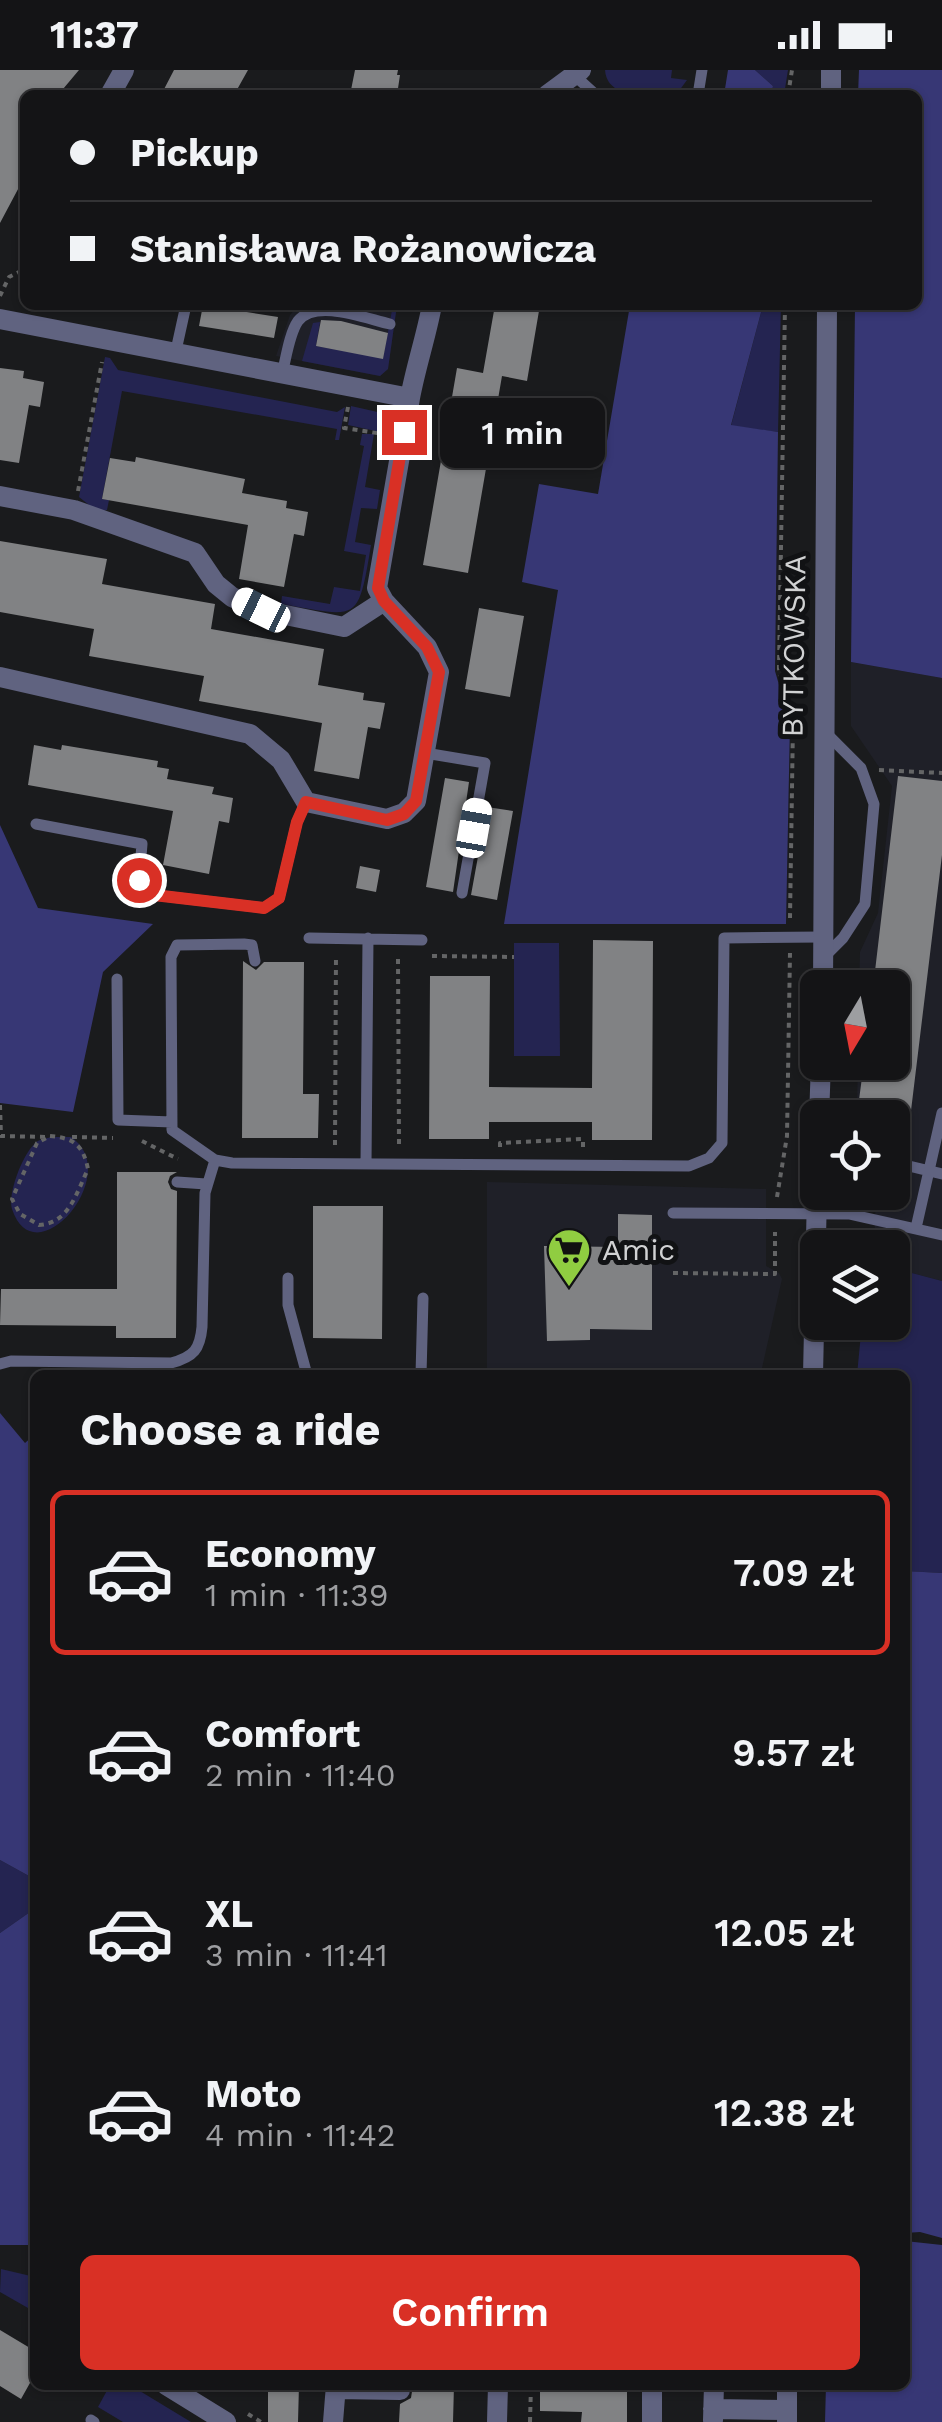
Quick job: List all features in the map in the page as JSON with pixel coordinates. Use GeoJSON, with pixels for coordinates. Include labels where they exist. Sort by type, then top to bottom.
{"type":"FeatureCollection","features":[{"type":"Feature","properties":{"kind":"street"},"geometry":{"type":"LineString","coordinates":[[554,90],[577,73]]}},
{"type":"Feature","properties":{"kind":"street"},"geometry":{"type":"LineString","coordinates":[[0,677],[250,734],[280,760],[306,802],[387,820],[404,814],[416,801],[439,672],[427,647],[384,601],[378,588],[410,398],[431,310]]}},
{"type":"Feature","properties":{"kind":"street","name":"BYTKOWSKA"},"geometry":{"type":"LineString","coordinates":[[822,970],[827,310]]}},
{"type":"Feature","properties":{"kind":"street"},"geometry":{"type":"LineString","coordinates":[[0,319],[410,398]]}},
{"type":"Feature","properties":{"kind":"street"},"geometry":{"type":"LineString","coordinates":[[0,496],[74,510],[195,553],[216,584],[261,610],[344,626],[384,601]]}},
{"type":"Feature","properties":{"kind":"street"},"geometry":{"type":"LineString","coordinates":[[813,1370],[816,1210]]}},
{"type":"Feature","properties":{"kind":"street"},"geometry":{"type":"LineString","coordinates":[[174,2390],[226,2422]]}},
{"type":"Feature","properties":{"kind":"street"},"geometry":{"type":"LineString","coordinates":[[334,2422],[336,2390]]}},
{"type":"Feature","properties":{"kind":"street"},"geometry":{"type":"LineString","coordinates":[[497,2422],[498,2390]]}},
{"type":"Feature","properties":{"kind":"street"},"geometry":{"type":"LineString","coordinates":[[652,2390],[652,2422]]}},
{"type":"Feature","properties":{"kind":"street"},"geometry":{"type":"LineString","coordinates":[[714,2390],[713,2416],[787,2416],[788,2390]]}},
{"type":"Feature","properties":{"kind":"lane"},"geometry":{"type":"LineString","coordinates":[[175,355],[185,310]]}},
{"type":"Feature","properties":{"kind":"lane"},"geometry":{"type":"LineString","coordinates":[[282,374],[297,322],[308,313],[326,311],[390,324]]}},
{"type":"Feature","properties":{"kind":"lane"},"geometry":{"type":"LineString","coordinates":[[255,962],[252,945],[244,944],[177,945],[171,956],[172,1130],[215,1160],[689,1166],[709,1158],[722,1144],[724,938],[790,937],[822,948],[842,938],[864,904],[874,804],[861,768],[822,729]]}},
{"type":"Feature","properties":{"kind":"lane"},"geometry":{"type":"LineString","coordinates":[[425,753],[485,763],[462,894]]}},
{"type":"Feature","properties":{"kind":"lane"},"geometry":{"type":"LineString","coordinates":[[36,824],[142,844],[139,880],[142,890],[154,895],[264,908],[279,898],[297,822],[306,802]]}},
{"type":"Feature","properties":{"kind":"lane"},"geometry":{"type":"LineString","coordinates":[[309,938],[422,940]]}},
{"type":"Feature","properties":{"kind":"lane"},"geometry":{"type":"LineString","coordinates":[[366,1164],[368,938]]}},
{"type":"Feature","properties":{"kind":"lane"},"geometry":{"type":"LineString","coordinates":[[118,979],[118,1120],[172,1122]]}},
{"type":"Feature","properties":{"kind":"lane"},"geometry":{"type":"LineString","coordinates":[[916,1228],[936,1172],[942,1113]]}},
{"type":"Feature","properties":{"kind":"lane"},"geometry":{"type":"LineString","coordinates":[[0,1364],[171,1362],[195,1353],[201,1344],[208,1180],[215,1160]]}},
{"type":"Feature","properties":{"kind":"lane"},"geometry":{"type":"LineString","coordinates":[[910,1166],[936,1172]]}},
{"type":"Feature","properties":{"kind":"lane"},"geometry":{"type":"LineString","coordinates":[[177,1182],[208,1180]]}},
{"type":"Feature","properties":{"kind":"lane"},"geometry":{"type":"LineString","coordinates":[[673,1213],[849,1214],[942,1234]]}},
{"type":"Feature","properties":{"kind":"lane"},"geometry":{"type":"LineString","coordinates":[[288,1278],[288,1305],[306,1370]]}},
{"type":"Feature","properties":{"kind":"lane"},"geometry":{"type":"LineString","coordinates":[[421,1370],[423,1298]]}},
{"type":"Feature","properties":{"kind":"path"},"geometry":{"type":"LineString","coordinates":[[0,296],[9,278],[20,272]]}},
{"type":"Feature","properties":{"kind":"path"},"geometry":{"type":"LineString","coordinates":[[672,1273],[775,1274],[776,1215],[787,1136],[794,723],[779,669],[785,310]]}},
{"type":"Feature","properties":{"kind":"path"},"geometry":{"type":"LineString","coordinates":[[74,510],[106,342]]}},
{"type":"Feature","properties":{"kind":"path"},"geometry":{"type":"LineString","coordinates":[[349,402],[344,428],[387,435]]}},
{"type":"Feature","properties":{"kind":"path"},"geometry":{"type":"LineString","coordinates":[[874,770],[942,773]]}},
{"type":"Feature","properties":{"kind":"path"},"geometry":{"type":"LineString","coordinates":[[335,1152],[336,954]]}},
{"type":"Feature","properties":{"kind":"path"},"geometry":{"type":"LineString","coordinates":[[398,956],[398,1164]]}},
{"type":"Feature","properties":{"kind":"path"},"geometry":{"type":"LineString","coordinates":[[432,956],[514,957]]}},
{"type":"Feature","properties":{"kind":"path"},"geometry":{"type":"LineString","coordinates":[[0,1106],[0,1136],[118,1138]]}},
{"type":"Feature","properties":{"kind":"path"},"geometry":{"type":"LineString","coordinates":[[50,1136],[60,1137],[70,1138],[80,1146],[88,1170],[59,1221],[38,1225],[28,1222],[12,1199],[15,1188],[37,1143],[50,1136]]}},
{"type":"Feature","properties":{"kind":"path"},"geometry":{"type":"LineString","coordinates":[[138,1139],[208,1180]]}},
{"type":"Feature","properties":{"kind":"path"},"geometry":{"type":"LineString","coordinates":[[530,2422],[531,2390]]}},
{"type":"Feature","properties":{"kind":"shaded area"},"geometry":{"type":"Polygon","coordinates":[[[605,70],[672,70],[671,78],[687,80],[680,90],[619,90],[608,80],[605,70]]]}},
{"type":"Feature","properties":{"kind":"shaded area"},"geometry":{"type":"Polygon","coordinates":[[[728,70],[755,70],[773,86],[772,90],[725,90],[728,70]]]}},
{"type":"Feature","properties":{"kind":"shaded area"},"geometry":{"type":"Polygon","coordinates":[[[755,70],[788,70],[785,90],[772,90],[773,86],[755,70]]]}},
{"type":"Feature","properties":{"kind":"shaded area"},"geometry":{"type":"Polygon","coordinates":[[[859,70],[942,70],[942,678],[851,662],[855,310],[922,310],[922,90],[858,90],[859,70]]]}},
{"type":"Feature","properties":{"kind":"shaded area"},"geometry":{"type":"Polygon","coordinates":[[[294,310],[396,310],[388,369],[380,376],[276,356],[294,310]]]}},
{"type":"Feature","properties":{"kind":"shaded area"},"geometry":{"type":"Polygon","coordinates":[[[392,310],[396,310],[388,369],[380,376],[302,361],[313,323],[320,322],[316,346],[383,358],[392,310]]]}},
{"type":"Feature","properties":{"kind":"shaded area"},"geometry":{"type":"Polygon","coordinates":[[[629,310],[762,310],[731,425],[778,432],[775,671],[790,723],[786,924],[504,924],[558,590],[522,582],[539,484],[598,494],[629,310]]]}},
{"type":"Feature","properties":{"kind":"shaded area"},"geometry":{"type":"Polygon","coordinates":[[[762,310],[781,310],[778,432],[731,426],[762,310]]]}},
{"type":"Feature","properties":{"kind":"shaded area"},"geometry":{"type":"Polygon","coordinates":[[[105,357],[118,370],[337,412],[345,407],[339,440],[335,440],[337,429],[122,391],[102,499],[109,500],[107,510],[98,512],[79,497],[105,357]]]}},
{"type":"Feature","properties":{"kind":"shaded area"},"geometry":{"type":"Polygon","coordinates":[[[351,406],[382,413],[385,433],[348,425],[351,406]]]}},
{"type":"Feature","properties":{"kind":"shaded area"},"geometry":{"type":"Polygon","coordinates":[[[362,434],[374,434],[365,487],[380,490],[377,509],[361,508],[355,542],[371,545],[362,590],[357,602],[340,612],[281,604],[282,596],[330,604],[334,587],[360,591],[366,555],[344,551],[364,446],[360,445],[362,434]]]}},
{"type":"Feature","properties":{"kind":"shaded area"},"geometry":{"type":"Polygon","coordinates":[[[851,662],[942,678],[942,1281],[910,1273],[910,1230],[875,1230],[875,1210],[910,1210],[910,1100],[857,1100],[858,1080],[910,1080],[910,970],[859,970],[860,952],[878,913],[892,786],[851,726],[851,662]]]}},
{"type":"Feature","properties":{"kind":"shaded area"},"geometry":{"type":"Polygon","coordinates":[[[0,825],[38,908],[153,924],[103,972],[73,1112],[0,1103],[0,825]]]}},
{"type":"Feature","properties":{"kind":"shaded area"},"geometry":{"type":"Polygon","coordinates":[[[514,943],[559,943],[560,1056],[514,1056],[514,943]]]}},
{"type":"Feature","properties":{"kind":"shaded area"},"geometry":{"type":"Polygon","coordinates":[[[71,1137],[85,1153],[88,1173],[82,1194],[70,1213],[55,1226],[39,1232],[23,1227],[11,1202],[23,1161],[40,1140],[71,1137]]]}},
{"type":"Feature","properties":{"kind":"shaded area"},"geometry":{"type":"Polygon","coordinates":[[[487,1182],[766,1189],[766,1266],[782,1279],[762,1368],[487,1369],[487,1182]]]}},
{"type":"Feature","properties":{"kind":"shaded area"},"geometry":{"type":"Polygon","coordinates":[[[910,1273],[942,1281],[942,1573],[910,1571],[910,1370],[857,1370],[860,1340],[910,1340],[910,1273]]]}},
{"type":"Feature","properties":{"kind":"shaded area"},"geometry":{"type":"Polygon","coordinates":[[[0,1413],[25,1443],[30,1438],[30,1912],[29,1876],[0,1860],[0,1413]]]}},
{"type":"Feature","properties":{"kind":"shaded area"},"geometry":{"type":"Polygon","coordinates":[[[910,1571],[942,1573],[942,2238],[910,2233],[910,1571]]]}},
{"type":"Feature","properties":{"kind":"shaded area"},"geometry":{"type":"Polygon","coordinates":[[[0,1860],[29,1876],[30,1912],[0,1933],[0,1860]]]}},
{"type":"Feature","properties":{"kind":"shaded area"},"geometry":{"type":"Polygon","coordinates":[[[30,1912],[30,2245],[0,2245],[0,1933],[30,1912]]]}},
{"type":"Feature","properties":{"kind":"shaded area"},"geometry":{"type":"Polygon","coordinates":[[[910,2242],[942,2245],[942,2422],[825,2422],[826,2390],[910,2390],[910,2242]]]}},
{"type":"Feature","properties":{"kind":"shaded area"},"geometry":{"type":"Polygon","coordinates":[[[1,2269],[30,2276],[30,2309],[0,2292],[1,2269]]]}},
{"type":"Feature","properties":{"kind":"shaded area"},"geometry":{"type":"Polygon","coordinates":[[[107,2390],[138,2390],[191,2422],[123,2422],[98,2407],[107,2390]]]}},
{"type":"Feature","properties":{"kind":"building"},"geometry":{"type":"Polygon","coordinates":[[[0,70],[79,70],[62,90],[20,90],[20,185],[0,223],[0,70]]]}},
{"type":"Feature","properties":{"kind":"building"},"geometry":{"type":"Polygon","coordinates":[[[174,70],[248,70],[237,90],[164,90],[174,70]]]}},
{"type":"Feature","properties":{"kind":"building"},"geometry":{"type":"Polygon","coordinates":[[[355,70],[398,70],[400,75],[398,90],[351,90],[355,70]]]}},
{"type":"Feature","properties":{"kind":"building"},"geometry":{"type":"Polygon","coordinates":[[[202,310],[278,317],[274,338],[199,326],[202,310]]]}},
{"type":"Feature","properties":{"kind":"building"},"geometry":{"type":"Polygon","coordinates":[[[494,310],[539,310],[527,381],[502,376],[468,573],[423,565],[457,368],[483,373],[494,310]]]}},
{"type":"Feature","properties":{"kind":"building"},"geometry":{"type":"Polygon","coordinates":[[[321,320],[388,333],[383,359],[316,346],[321,320]]]}},
{"type":"Feature","properties":{"kind":"building"},"geometry":{"type":"Polygon","coordinates":[[[0,368],[24,371],[23,378],[44,382],[40,407],[29,405],[19,463],[0,460],[0,368]]]}},
{"type":"Feature","properties":{"kind":"building"},"geometry":{"type":"Polygon","coordinates":[[[136,457],[245,479],[242,493],[287,501],[286,508],[308,512],[304,536],[294,534],[284,587],[239,579],[248,525],[102,499],[110,458],[135,462],[136,457]]]}},
{"type":"Feature","properties":{"kind":"building"},"geometry":{"type":"Polygon","coordinates":[[[0,541],[107,559],[102,584],[215,604],[211,629],[324,649],[318,685],[364,693],[363,700],[385,703],[380,729],[368,727],[359,779],[314,771],[322,723],[199,701],[204,676],[89,656],[94,629],[0,612],[0,541]]]}},
{"type":"Feature","properties":{"kind":"building"},"geometry":{"type":"Polygon","coordinates":[[[479,608],[524,616],[510,697],[465,689],[479,608]]]}},
{"type":"Feature","properties":{"kind":"building"},"geometry":{"type":"Polygon","coordinates":[[[34,745],[61,750],[62,745],[158,761],[157,767],[169,769],[167,779],[214,787],[212,794],[233,798],[229,823],[219,821],[209,874],[163,865],[173,811],[28,785],[34,745]]]}},
{"type":"Feature","properties":{"kind":"building"},"geometry":{"type":"Polygon","coordinates":[[[898,776],[942,781],[942,855],[910,1119],[910,1100],[859,1100],[862,1080],[910,1080],[910,970],[875,970],[898,776]]]}},
{"type":"Feature","properties":{"kind":"building"},"geometry":{"type":"Polygon","coordinates":[[[445,778],[469,782],[453,892],[426,887],[445,778]]]}},
{"type":"Feature","properties":{"kind":"building"},"geometry":{"type":"Polygon","coordinates":[[[487,807],[513,811],[497,900],[471,895],[487,807]]]}},
{"type":"Feature","properties":{"kind":"building"},"geometry":{"type":"Polygon","coordinates":[[[360,866],[380,870],[376,892],[356,888],[360,866]]]}},
{"type":"Feature","properties":{"kind":"building"},"geometry":{"type":"Polygon","coordinates":[[[593,940],[653,941],[652,1140],[592,1140],[592,1122],[489,1122],[489,1139],[429,1139],[430,976],[490,976],[489,1087],[592,1088],[593,940]]]}},
{"type":"Feature","properties":{"kind":"building"},"geometry":{"type":"Polygon","coordinates":[[[243,961],[256,970],[264,962],[304,962],[303,1094],[319,1094],[318,1138],[242,1138],[243,961]]]}},
{"type":"Feature","properties":{"kind":"building"},"geometry":{"type":"Polygon","coordinates":[[[117,1172],[177,1172],[168,1182],[177,1191],[176,1338],[116,1338],[116,1326],[0,1325],[1,1289],[117,1289],[117,1172]]]}},
{"type":"Feature","properties":{"kind":"building"},"geometry":{"type":"Polygon","coordinates":[[[313,1206],[383,1206],[382,1339],[313,1338],[313,1206]]]}},
{"type":"Feature","properties":{"kind":"building"},"geometry":{"type":"Polygon","coordinates":[[[618,1214],[652,1215],[652,1330],[590,1329],[590,1340],[547,1341],[544,1246],[618,1247],[618,1214]]]}},
{"type":"Feature","properties":{"kind":"building"},"geometry":{"type":"Polygon","coordinates":[[[0,2330],[30,2348],[30,2383],[21,2399],[0,2386],[0,2330]]]}},
{"type":"Feature","properties":{"kind":"building"},"geometry":{"type":"Polygon","coordinates":[[[268,2390],[299,2390],[298,2422],[268,2422],[268,2390]]]}},
{"type":"Feature","properties":{"kind":"building"},"geometry":{"type":"Polygon","coordinates":[[[412,2390],[454,2390],[453,2422],[399,2422],[400,2404],[411,2398],[412,2390]]]}},
{"type":"Feature","properties":{"kind":"building"},"geometry":{"type":"Polygon","coordinates":[[[540,2390],[627,2390],[627,2422],[581,2422],[582,2412],[540,2411],[540,2390]]]}},
{"type":"Feature","properties":{"kind":"place","name":"Amic"},"geometry":{"type":"Point","coordinates":[569,1288]}},
{"type":"Feature","properties":{"kind":"route"},"geometry":{"type":"LineString","coordinates":[[139,880],[142,890],[154,895],[264,908],[279,898],[297,822],[306,802],[387,820],[404,814],[416,801],[439,672],[427,647],[384,601],[378,588],[404,432]]}}]}
